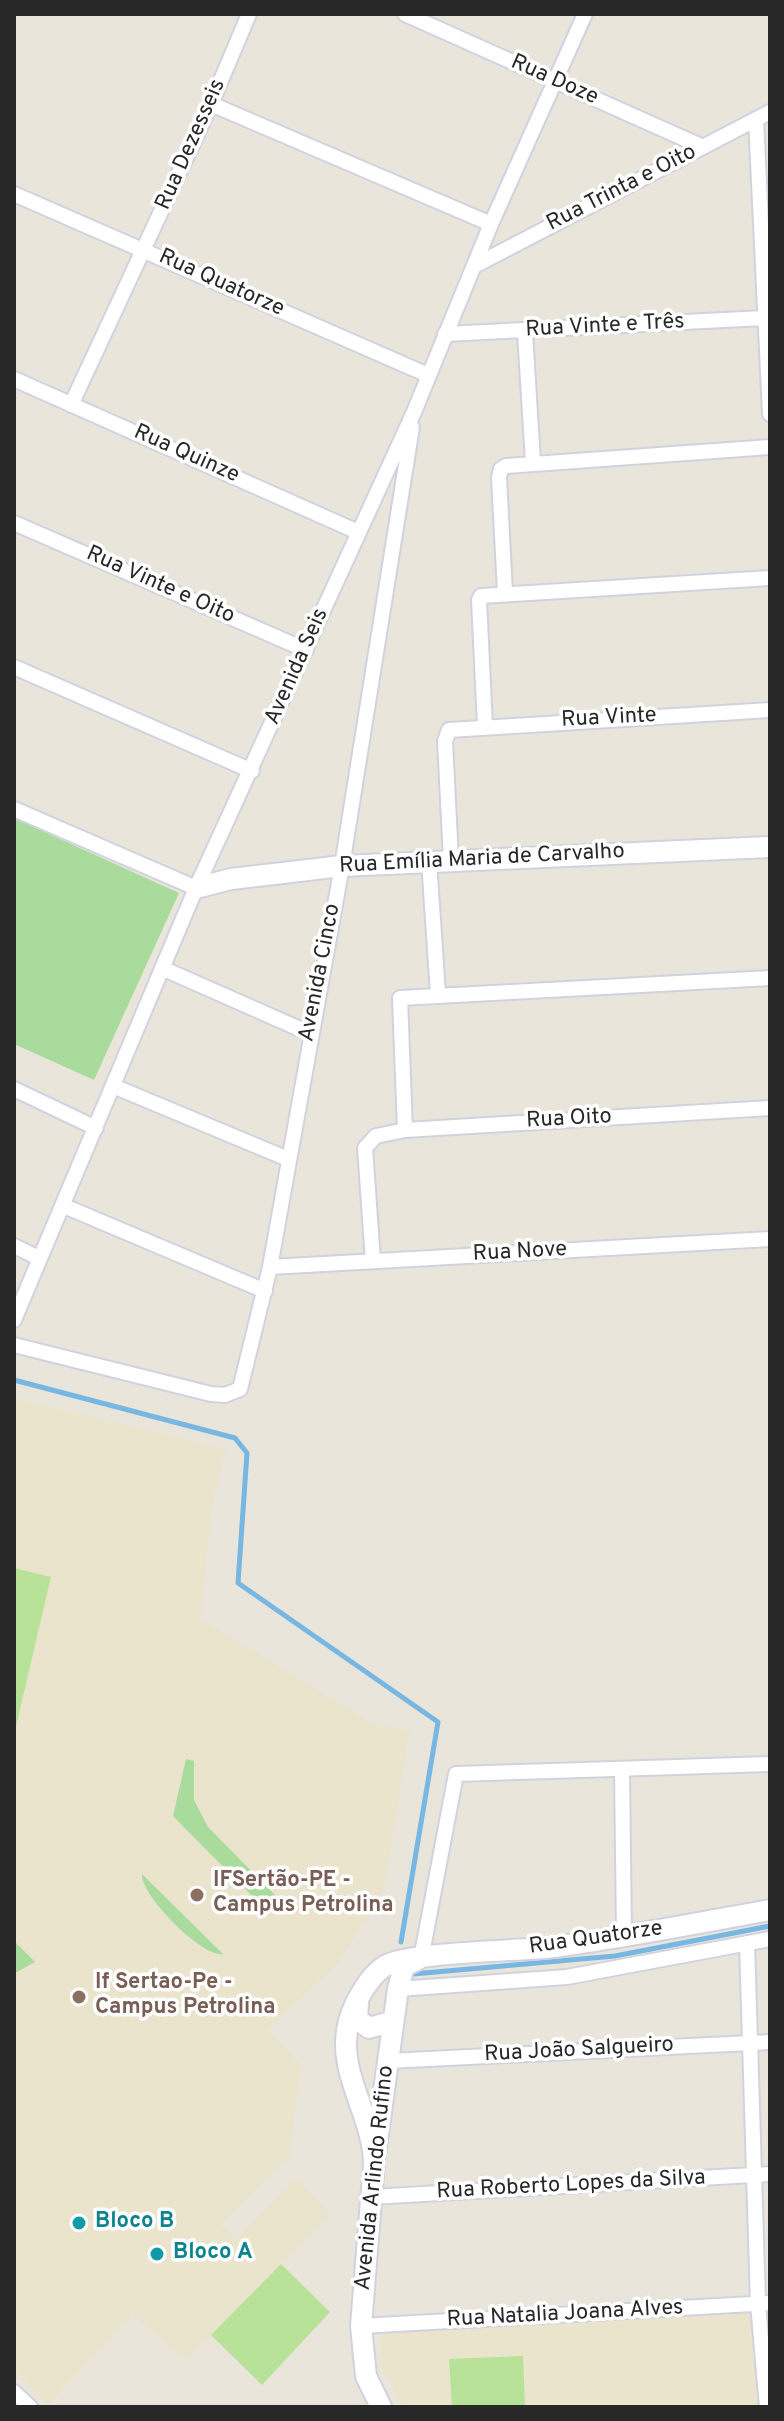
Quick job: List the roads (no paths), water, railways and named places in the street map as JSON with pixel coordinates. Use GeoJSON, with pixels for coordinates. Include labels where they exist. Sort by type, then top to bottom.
{"type":"FeatureCollection","features":[{"type":"Feature","properties":{"kind":"street","name":"Rua Dezesseis"},"geometry":{"type":"LineString","coordinates":[[71,405],[211,104],[249,14]]}},
{"type":"Feature","properties":{"kind":"street","name":"Rua Doze"},"geometry":{"type":"LineString","coordinates":[[405,14],[703,147]]}},
{"type":"Feature","properties":{"kind":"street","name":"Avenida Seis"},"geometry":{"type":"LineString","coordinates":[[14,1320],[196,888],[414,412],[491,224],[585,14]]}},
{"type":"Feature","properties":{"kind":"street"},"geometry":{"type":"LineString","coordinates":[[211,104],[491,224]]}},
{"type":"Feature","properties":{"kind":"street","name":"Rua Trinta e Oito"},"geometry":{"type":"LineString","coordinates":[[474,266],[770,112]]}},
{"type":"Feature","properties":{"kind":"street"},"geometry":{"type":"LineString","coordinates":[[756,119],[770,414]]}},
{"type":"Feature","properties":{"kind":"street","name":"Rua Quatorze"},"geometry":{"type":"LineString","coordinates":[[14,194],[428,375]]}},
{"type":"Feature","properties":{"kind":"street","name":"Rua Vinte e Três"},"geometry":{"type":"LineString","coordinates":[[445,334],[525,333],[764,318]]}},
{"type":"Feature","properties":{"kind":"street"},"geometry":{"type":"LineString","coordinates":[[525,333],[533,462]]}},
{"type":"Feature","properties":{"kind":"street","name":"Rua Quinze"},"geometry":{"type":"LineString","coordinates":[[14,379],[358,532]]}},
{"type":"Feature","properties":{"kind":"street","name":"Avenida Cinco"},"geometry":{"type":"LineString","coordinates":[[14,1345],[211,1394],[225,1395],[240,1389],[270,1267],[309,1033],[342,866],[414,412]]}},
{"type":"Feature","properties":{"kind":"street"},"geometry":{"type":"LineString","coordinates":[[505,593],[499,477],[502,468],[533,462],[770,447]]}},
{"type":"Feature","properties":{"kind":"street","name":"Rua Vinte e Oito"},"geometry":{"type":"LineString","coordinates":[[14,523],[306,650]]}},
{"type":"Feature","properties":{"kind":"street"},"geometry":{"type":"LineString","coordinates":[[485,726],[481,596],[770,578]]}},
{"type":"Feature","properties":{"kind":"street"},"geometry":{"type":"LineString","coordinates":[[14,667],[252,771]]}},
{"type":"Feature","properties":{"kind":"street","name":"Rua Vinte"},"geometry":{"type":"LineString","coordinates":[[451,860],[445,741],[449,730],[770,710]]}},
{"type":"Feature","properties":{"kind":"street"},"geometry":{"type":"LineString","coordinates":[[14,809],[196,888]]}},
{"type":"Feature","properties":{"kind":"street","name":"Rua Emília Maria de Carvalho"},"geometry":{"type":"LineString","coordinates":[[196,888],[231,879],[342,866],[770,847]]}},
{"type":"Feature","properties":{"kind":"street"},"geometry":{"type":"LineString","coordinates":[[429,861],[438,994]]}},
{"type":"Feature","properties":{"kind":"street"},"geometry":{"type":"LineString","coordinates":[[164,969],[309,1033]]}},
{"type":"Feature","properties":{"kind":"street"},"geometry":{"type":"LineString","coordinates":[[405,1130],[400,998],[770,978]]}},
{"type":"Feature","properties":{"kind":"street"},"geometry":{"type":"LineString","coordinates":[[113,1086],[288,1159]]}},
{"type":"Feature","properties":{"kind":"street"},"geometry":{"type":"LineString","coordinates":[[14,1089],[96,1128]]}},
{"type":"Feature","properties":{"kind":"street","name":"Rua Oito"},"geometry":{"type":"LineString","coordinates":[[373,1261],[365,1148],[370,1139],[405,1130],[770,1108]]}},
{"type":"Feature","properties":{"kind":"street"},"geometry":{"type":"LineString","coordinates":[[64,1206],[265,1291]]}},
{"type":"Feature","properties":{"kind":"street","name":"Rua Nove"},"geometry":{"type":"LineString","coordinates":[[270,1267],[770,1239]]}},
{"type":"Feature","properties":{"kind":"street"},"geometry":{"type":"LineString","coordinates":[[14,1246],[39,1258]]}},
{"type":"Feature","properties":{"kind":"street"},"geometry":{"type":"LineString","coordinates":[[421,1959],[456,1774],[770,1764]]}},
{"type":"Feature","properties":{"kind":"street"},"geometry":{"type":"LineString","coordinates":[[622,1771],[624,1936]]}},
{"type":"Feature","properties":{"kind":"street","name":"Rua Quatorze"},"geometry":{"type":"LineString","coordinates":[[359,1999],[385,1966],[421,1959],[551,1947],[770,1910]]}},
{"type":"Feature","properties":{"kind":"street"},"geometry":{"type":"LineString","coordinates":[[398,1989],[567,1977],[770,1939]]}},
{"type":"Feature","properties":{"kind":"street"},"geometry":{"type":"LineString","coordinates":[[747,1943],[753,2175],[764,2304],[767,2407]]}},
{"type":"Feature","properties":{"kind":"street","name":"Avenida Arlindo Rufino"},"geometry":{"type":"LineString","coordinates":[[381,2407],[366,2376],[361,2326],[374,2163],[398,1989],[404,1966],[421,1959]]}},
{"type":"Feature","properties":{"kind":"street"},"geometry":{"type":"LineString","coordinates":[[359,1999],[355,2013],[362,2024],[377,2028],[393,2021]]}},
{"type":"Feature","properties":{"kind":"street"},"geometry":{"type":"LineString","coordinates":[[359,1999],[348,2024],[349,2073],[372,2134],[374,2163]]}},
{"type":"Feature","properties":{"kind":"street","name":"Rua João Salgueiro"},"geometry":{"type":"LineString","coordinates":[[388,2061],[770,2042]]}},
{"type":"Feature","properties":{"kind":"street","name":"Rua Roberto Lopes da Silva"},"geometry":{"type":"LineString","coordinates":[[371,2197],[770,2174]]}},
{"type":"Feature","properties":{"kind":"street","name":"Rua Natalia Joana Alves"},"geometry":{"type":"LineString","coordinates":[[361,2326],[764,2304]]}},
{"type":"Feature","properties":{"kind":"street"},"geometry":{"type":"LineString","coordinates":[[14,2392],[30,2407]]}},
{"type":"Feature","properties":{"kind":"waterway"},"geometry":{"type":"LineString","coordinates":[[14,1380],[235,1438],[247,1453],[238,1583],[438,1722],[401,1942]]}},
{"type":"Feature","properties":{"kind":"waterway"},"geometry":{"type":"LineString","coordinates":[[413,1974],[615,1956],[770,1926]]}},
{"type":"Feature","properties":{"kind":"place","name":"IFSertão-PE - Campus Petrolina"},"geometry":{"type":"Point","coordinates":[197,1895]}},
{"type":"Feature","properties":{"kind":"place","name":"If Sertao-Pe - Campus Petrolina"},"geometry":{"type":"Point","coordinates":[79,1997]}},
{"type":"Feature","properties":{"kind":"place","name":"Bloco B"},"geometry":{"type":"Point","coordinates":[79,2223]}},
{"type":"Feature","properties":{"kind":"place","name":"Bloco A"},"geometry":{"type":"Point","coordinates":[157,2254]}}]}
